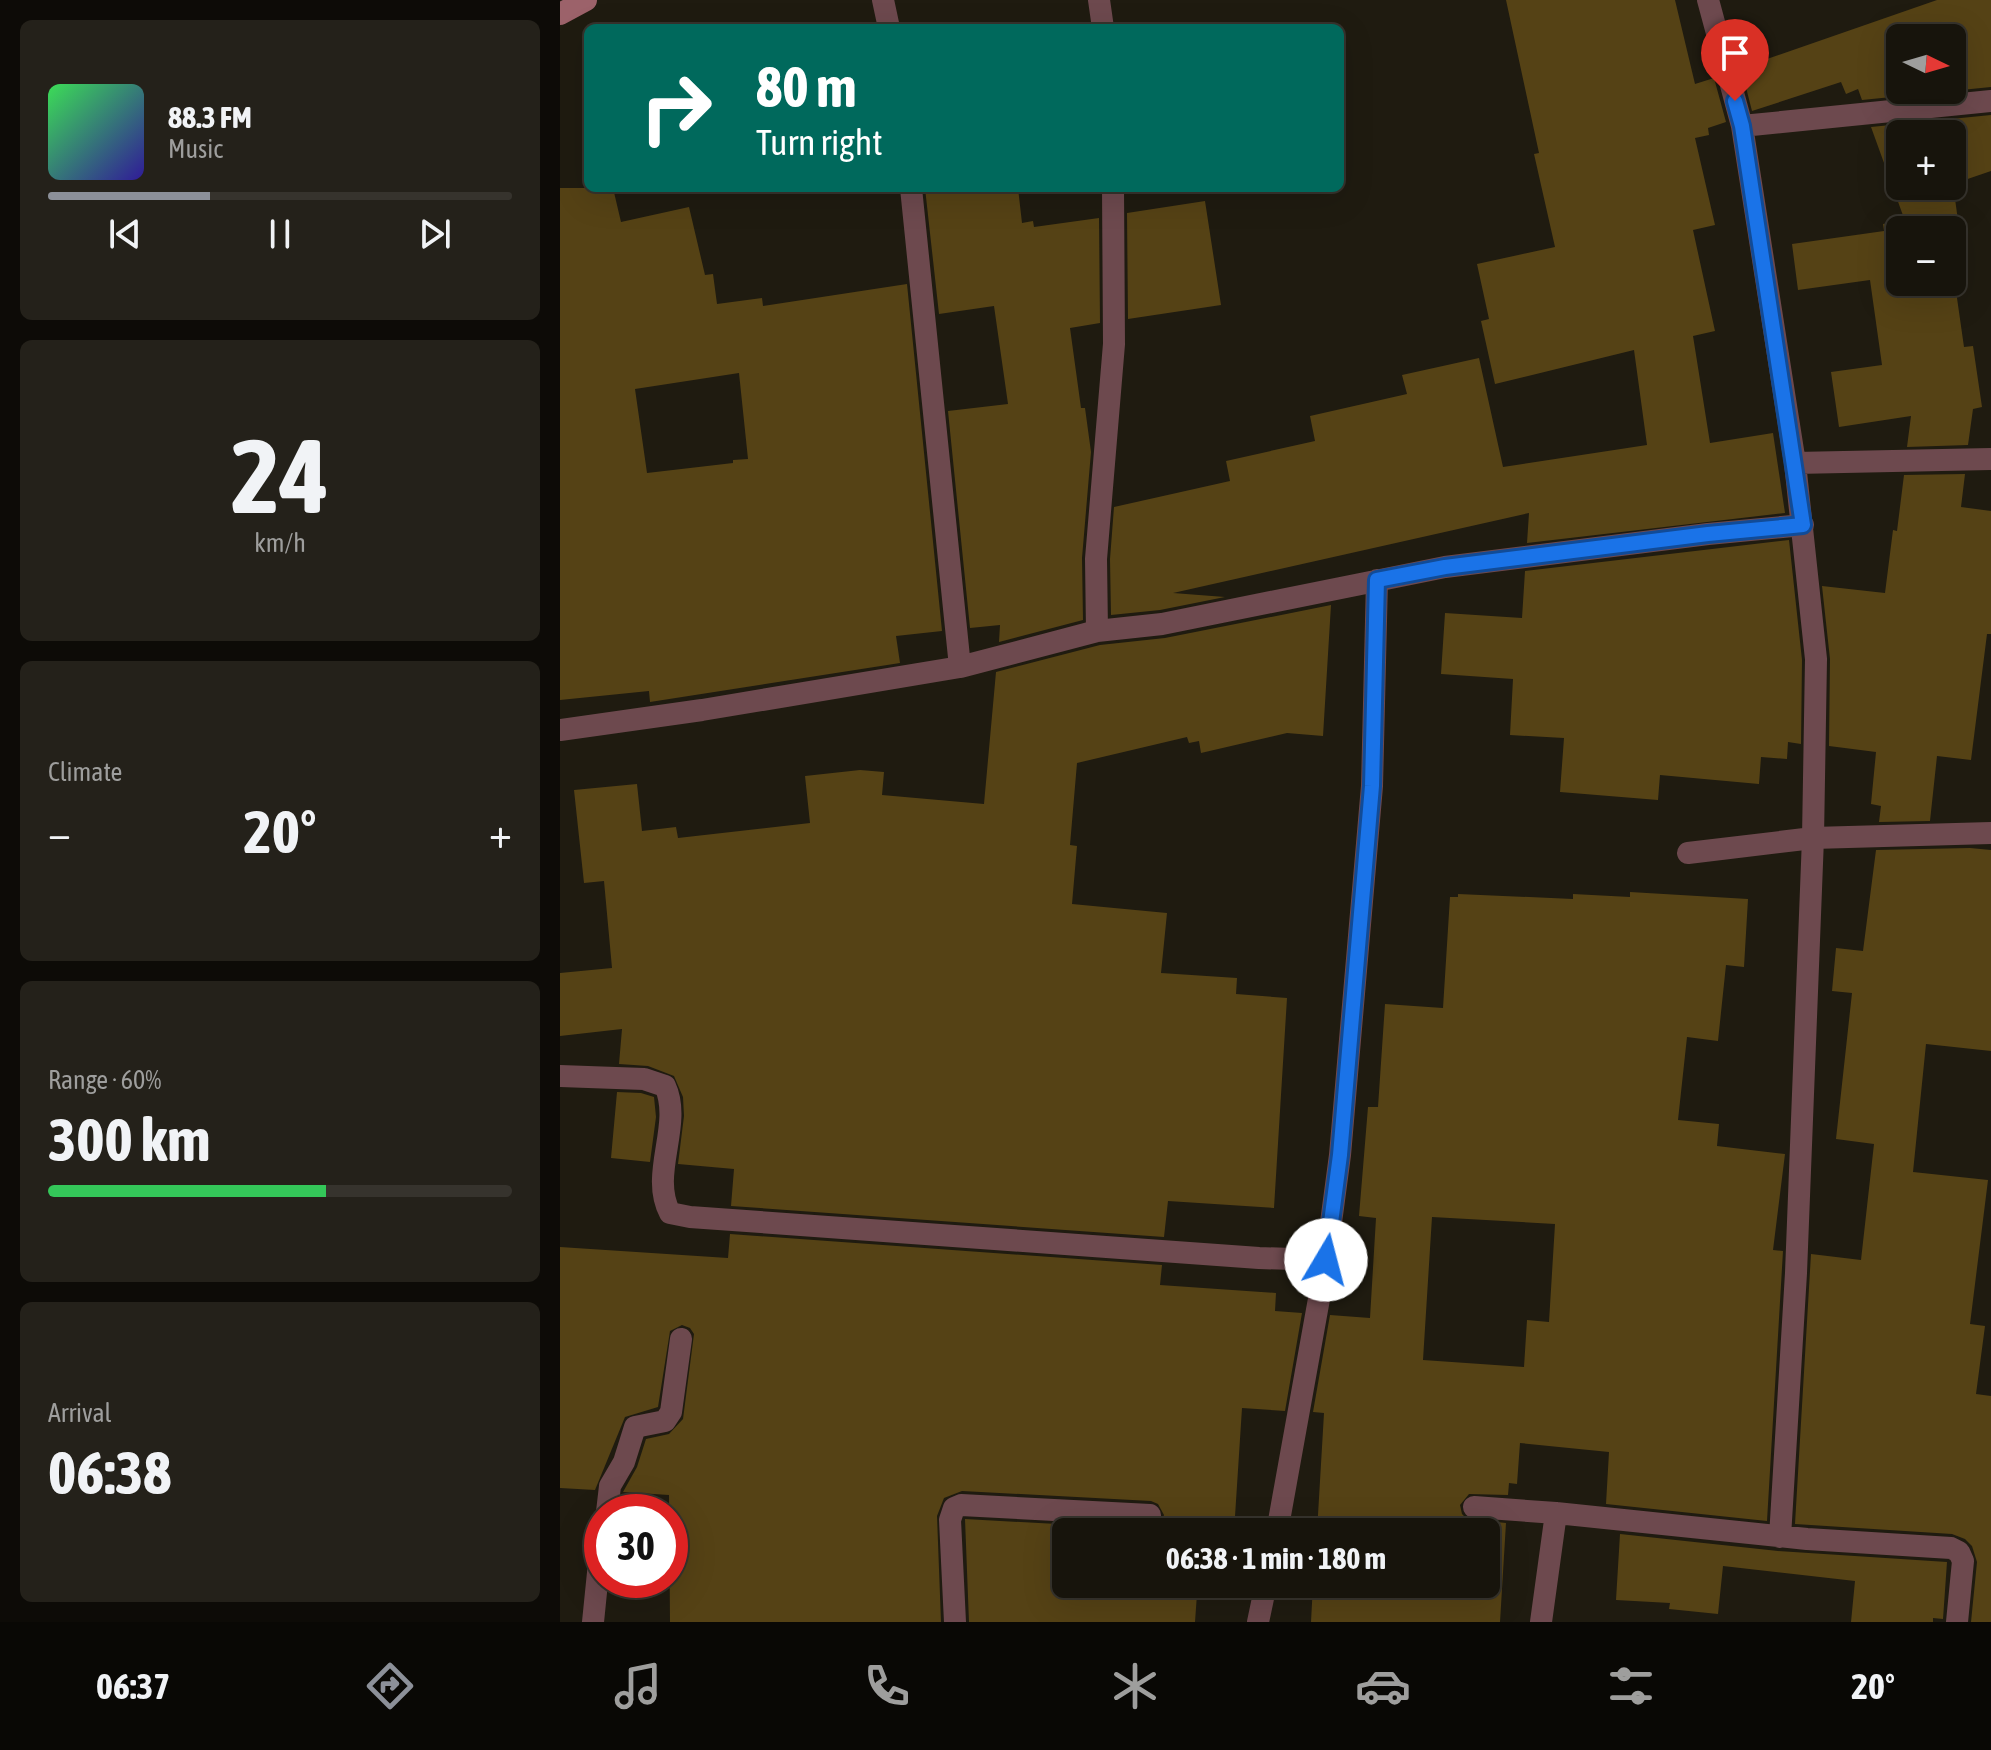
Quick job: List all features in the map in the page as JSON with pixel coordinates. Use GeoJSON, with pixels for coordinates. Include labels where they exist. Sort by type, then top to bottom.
{"type":"FeatureCollection","features":[{"type":"Feature","properties":{"kind":"main road"},"geometry":{"type":"LineString","coordinates":[[560,14],[586,0]]}},
{"type":"Feature","properties":{"kind":"street"},"geometry":{"type":"LineString","coordinates":[[883,0],[888,24]]}},
{"type":"Feature","properties":{"kind":"street"},"geometry":{"type":"LineString","coordinates":[[1099,0],[1102,24]]}},
{"type":"Feature","properties":{"kind":"street"},"geometry":{"type":"LineString","coordinates":[[1708,0],[1742,126],[1795,463],[1816,659],[1813,838],[1796,1273],[1780,1537]]}},
{"type":"Feature","properties":{"kind":"street"},"geometry":{"type":"LineString","coordinates":[[1742,126],[1991,101]]}},
{"type":"Feature","properties":{"kind":"street"},"geometry":{"type":"LineString","coordinates":[[911,192],[960,667]]}},
{"type":"Feature","properties":{"kind":"street"},"geometry":{"type":"LineString","coordinates":[[1097,631],[1096,559],[1114,344],[1113,192]]}},
{"type":"Feature","properties":{"kind":"street"},"geometry":{"type":"LineString","coordinates":[[1795,463],[1991,459]]}},
{"type":"Feature","properties":{"kind":"street"},"geometry":{"type":"LineString","coordinates":[[560,730],[960,667],[1097,631],[1162,624],[1445,567],[1803,525]]}},
{"type":"Feature","properties":{"kind":"street"},"geometry":{"type":"LineString","coordinates":[[1280,1518],[1326,1260],[1340,1155],[1372,786],[1377,580]]}},
{"type":"Feature","properties":{"kind":"street"},"geometry":{"type":"LineString","coordinates":[[1688,853],[1813,838],[1991,833]]}},
{"type":"Feature","properties":{"kind":"street"},"geometry":{"type":"LineString","coordinates":[[560,1076],[644,1079],[665,1086],[672,1101],[662,1198],[670,1213],[690,1217],[1259,1258],[1326,1260]]}},
{"type":"Feature","properties":{"kind":"street"},"geometry":{"type":"LineString","coordinates":[[609,1494],[635,1427],[665,1421],[671,1412],[681,1339]]}},
{"type":"Feature","properties":{"kind":"street"},"geometry":{"type":"LineString","coordinates":[[955,1622],[950,1520],[954,1508],[961,1505],[1150,1515]]}},
{"type":"Feature","properties":{"kind":"street"},"geometry":{"type":"LineString","coordinates":[[1474,1507],[1780,1537],[1951,1548],[1959,1552],[1963,1561],[1957,1622]]}},
{"type":"Feature","properties":{"kind":"street"},"geometry":{"type":"LineString","coordinates":[[1541,1622],[1556,1513]]}},
{"type":"Feature","properties":{"kind":"street"},"geometry":{"type":"LineString","coordinates":[[593,1622],[595,1598]]}},
{"type":"Feature","properties":{"kind":"street"},"geometry":{"type":"LineString","coordinates":[[1258,1622],[1263,1598]]}},
{"type":"Feature","properties":{"kind":"building"},"geometry":{"type":"Polygon","coordinates":[[[1506,0],[1675,0],[1695,84],[1714,78],[1726,122],[1708,128],[1709,135],[1695,138],[1715,225],[1693,230],[1715,331],[1693,336],[1710,443],[1773,433],[1785,513],[1527,543],[1529,513],[1173,593],[1225,597],[1160,610],[1111,615],[1110,559],[1114,507],[1230,481],[1226,461],[1315,441],[1310,416],[1407,394],[1402,375],[1479,358],[1503,467],[1647,445],[1634,350],[1495,384],[1481,321],[1489,319],[1477,264],[1555,247],[1534,154],[1539,153],[1506,0]]]}},
{"type":"Feature","properties":{"kind":"building"},"geometry":{"type":"Polygon","coordinates":[[[1937,0],[1991,0],[1991,87],[1966,90],[1966,24],[1886,24],[1886,98],[1862,100],[1858,89],[1846,94],[1841,82],[1752,111],[1741,68],[1937,0]]]}},
{"type":"Feature","properties":{"kind":"building"},"geometry":{"type":"Polygon","coordinates":[[[1991,115],[1991,171],[1966,180],[1966,120],[1941,120],[1991,115]]]}},
{"type":"Feature","properties":{"kind":"building"},"geometry":{"type":"Polygon","coordinates":[[[1886,126],[1886,168],[1871,127],[1886,126]]]}},
{"type":"Feature","properties":{"kind":"building"},"geometry":{"type":"Polygon","coordinates":[[[560,188],[614,192],[621,222],[689,207],[705,275],[713,274],[717,304],[762,298],[763,306],[907,284],[942,631],[896,636],[900,663],[650,702],[649,691],[560,700],[560,188]],[[739,373],[635,389],[647,473],[733,463],[733,460],[748,459],[739,373]]]}},
{"type":"Feature","properties":{"kind":"building"},"geometry":{"type":"Polygon","coordinates":[[[925,192],[1018,192],[1022,223],[1033,221],[1034,227],[1099,218],[1100,323],[1070,328],[1081,408],[1085,408],[1091,452],[1082,558],[1083,620],[999,642],[1000,625],[970,628],[948,411],[1008,404],[994,306],[939,314],[925,192]]]}},
{"type":"Feature","properties":{"kind":"building"},"geometry":{"type":"Polygon","coordinates":[[[1897,200],[1955,200],[1957,216],[1903,216],[1897,200]]]}},
{"type":"Feature","properties":{"kind":"building"},"geometry":{"type":"Polygon","coordinates":[[[1205,201],[1221,305],[1128,319],[1127,213],[1205,201]]]}},
{"type":"Feature","properties":{"kind":"building"},"geometry":{"type":"Polygon","coordinates":[[[1883,224],[1886,224],[1886,296],[1957,296],[1964,347],[1973,346],[1982,407],[1973,409],[1968,445],[1907,447],[1911,416],[1839,427],[1831,372],[1882,365],[1870,280],[1798,290],[1792,244],[1884,231],[1883,224]]]}},
{"type":"Feature","properties":{"kind":"building"},"geometry":{"type":"Polygon","coordinates":[[[1965,474],[1961,507],[1991,511],[1991,634],[1987,634],[1971,760],[1937,756],[1930,821],[1879,822],[1881,806],[1871,804],[1876,752],[1829,746],[1830,659],[1822,586],[1885,593],[1904,475],[1965,474]]]}},
{"type":"Feature","properties":{"kind":"building"},"geometry":{"type":"Polygon","coordinates":[[[1789,540],[1802,660],[1801,744],[1788,742],[1787,759],[1761,757],[1759,784],[1660,775],[1658,800],[1560,792],[1564,738],[1510,735],[1513,679],[1441,674],[1445,613],[1522,618],[1525,571],[1789,540]]]}},
{"type":"Feature","properties":{"kind":"building"},"geometry":{"type":"Polygon","coordinates":[[[1331,605],[1323,736],[1287,733],[1201,753],[1199,741],[1189,743],[1187,737],[1077,763],[1070,845],[1077,846],[1072,904],[1167,913],[1161,973],[1237,978],[1236,994],[1287,998],[1274,1208],[1168,1201],[1164,1237],[731,1206],[734,1169],[678,1164],[684,1116],[683,1097],[674,1076],[648,1066],[619,1064],[622,1029],[560,1036],[560,973],[612,968],[604,881],[584,883],[574,790],[637,784],[642,831],[676,827],[678,838],[810,823],[805,776],[860,770],[884,772],[882,795],[984,804],[996,672],[1100,645],[1165,638],[1331,605]]]}},
{"type":"Feature","properties":{"kind":"building"},"geometry":{"type":"Polygon","coordinates":[[[1876,850],[1991,850],[1991,1051],[1926,1044],[1913,1172],[1988,1180],[1970,1324],[1985,1326],[1976,1394],[1991,1396],[1991,1622],[1971,1622],[1977,1562],[1972,1546],[1965,1539],[1952,1534],[1795,1524],[1811,1254],[1861,1260],[1874,1144],[1836,1139],[1852,993],[1832,991],[1836,948],[1863,951],[1876,850]]]}},
{"type":"Feature","properties":{"kind":"building"},"geometry":{"type":"Polygon","coordinates":[[[1630,892],[1748,899],[1744,967],[1726,965],[1718,1041],[1687,1037],[1678,1120],[1719,1124],[1717,1146],[1785,1154],[1773,1250],[1783,1251],[1767,1521],[1606,1504],[1609,1452],[1520,1443],[1517,1484],[1509,1483],[1508,1495],[1469,1494],[1460,1505],[1466,1518],[1318,1518],[1324,1413],[1313,1412],[1330,1315],[1370,1318],[1376,1218],[1359,1216],[1368,1107],[1378,1107],[1385,1004],[1443,1008],[1450,897],[1458,897],[1458,894],[1573,899],[1573,894],[1630,897],[1630,892]],[[1432,1217],[1423,1360],[1524,1367],[1527,1320],[1549,1322],[1555,1224],[1432,1217]]]}},
{"type":"Feature","properties":{"kind":"building"},"geometry":{"type":"Polygon","coordinates":[[[617,1092],[654,1097],[656,1117],[650,1162],[611,1158],[617,1092]]]}},
{"type":"Feature","properties":{"kind":"building"},"geometry":{"type":"Polygon","coordinates":[[[730,1234],[1162,1265],[1160,1285],[1276,1293],[1275,1311],[1302,1313],[1285,1411],[1242,1408],[1235,1518],[1163,1518],[1158,1504],[1151,1501],[962,1491],[944,1498],[937,1516],[941,1622],[670,1622],[670,1598],[688,1598],[688,1494],[623,1492],[637,1467],[646,1439],[669,1434],[683,1419],[694,1334],[682,1325],[670,1331],[658,1407],[625,1417],[595,1490],[560,1488],[560,1247],[728,1258],[730,1234]]]}},
{"type":"Feature","properties":{"kind":"building"},"geometry":{"type":"Polygon","coordinates":[[[965,1519],[1052,1524],[1052,1598],[1197,1598],[1195,1622],[969,1622],[965,1519]]]}},
{"type":"Feature","properties":{"kind":"building"},"geometry":{"type":"Polygon","coordinates":[[[1500,1522],[1506,1523],[1500,1622],[1311,1622],[1312,1598],[1500,1598],[1500,1522]]]}},
{"type":"Feature","properties":{"kind":"building"},"geometry":{"type":"Polygon","coordinates":[[[1620,1534],[1778,1551],[1947,1562],[1943,1619],[1933,1618],[1933,1622],[1851,1622],[1855,1581],[1723,1566],[1718,1614],[1669,1609],[1670,1603],[1616,1600],[1620,1534]]]}},
{"type":"Feature","properties":{"kind":"route"},"geometry":{"type":"LineString","coordinates":[[1326,1260],[1340,1155],[1372,786],[1377,580],[1445,567],[1803,525],[1742,126],[1735,101]]}}]}
